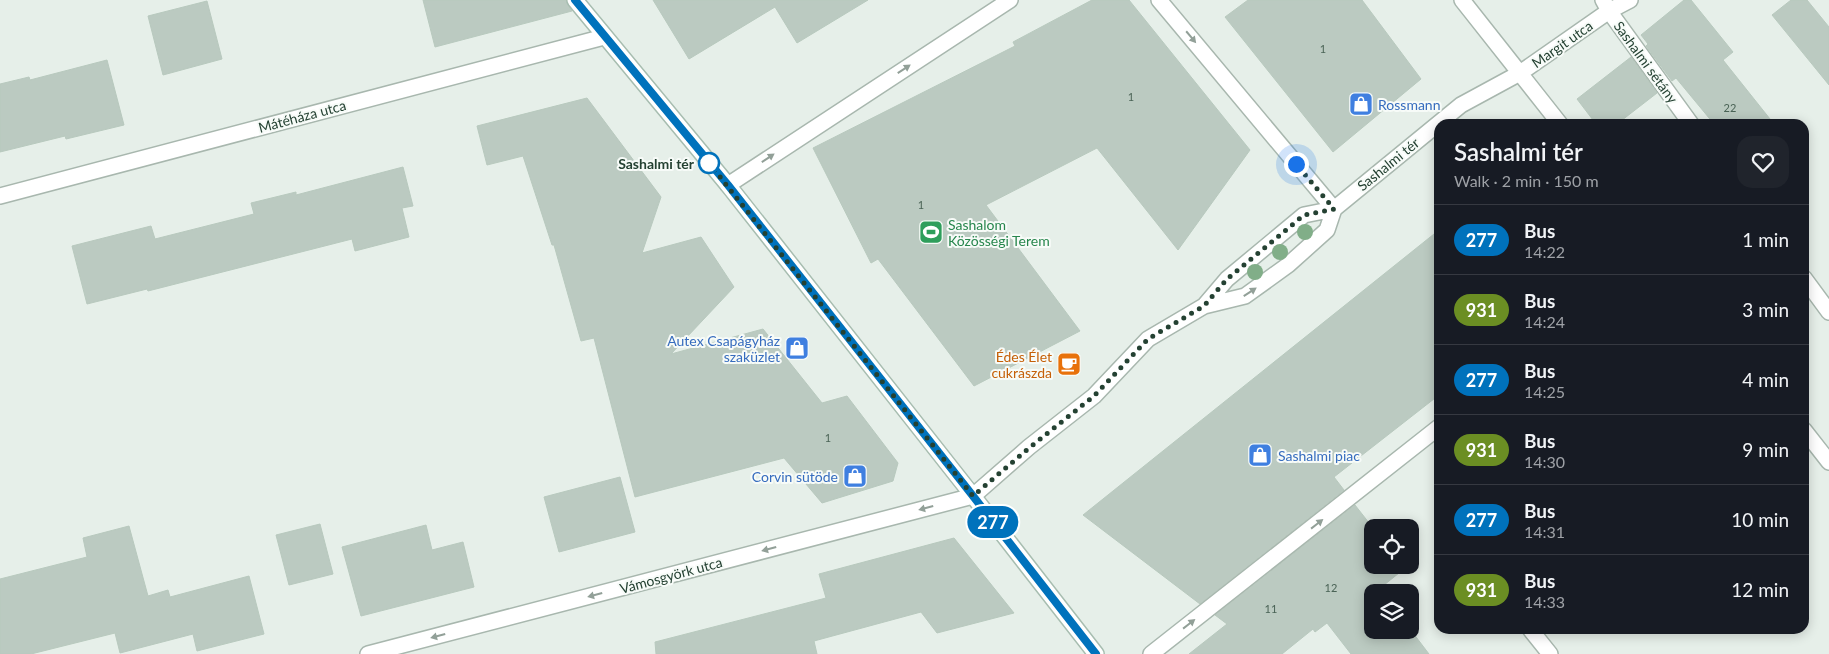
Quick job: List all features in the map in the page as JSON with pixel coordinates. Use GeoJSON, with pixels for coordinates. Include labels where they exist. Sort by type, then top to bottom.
{"type":"FeatureCollection","features":[{"type":"Feature","properties":{"kind":"street"},"geometry":{"type":"LineString","coordinates":[[575,0],[728,185],[1096,654]]}},
{"type":"Feature","properties":{"kind":"street"},"geometry":{"type":"LineString","coordinates":[[728,185],[1010,0]]}},
{"type":"Feature","properties":{"kind":"street"},"geometry":{"type":"LineString","coordinates":[[1159,0],[1334,209]]}},
{"type":"Feature","properties":{"kind":"street"},"geometry":{"type":"LineString","coordinates":[[1462,0],[1556,119]]}},
{"type":"Feature","properties":{"kind":"street","name":"Margit utca"},"geometry":{"type":"LineString","coordinates":[[1520,73],[1606,6],[1630,0]]}},
{"type":"Feature","properties":{"kind":"street","name":"Sashalmi sétány"},"geometry":{"type":"LineString","coordinates":[[1606,6],[1687,119]]}},
{"type":"Feature","properties":{"kind":"street","name":"Mátéháza utca"},"geometry":{"type":"LineString","coordinates":[[0,196],[604,37]]}},
{"type":"Feature","properties":{"kind":"street","name":"Sashalmi tér"},"geometry":{"type":"LineString","coordinates":[[1444,119],[1461,105],[1520,73]]}},
{"type":"Feature","properties":{"kind":"street","name":"Sashalmi tér"},"geometry":{"type":"LineString","coordinates":[[1204,306],[1227,279],[1304,215],[1334,209],[1434,127]]}},
{"type":"Feature","properties":{"kind":"street","name":"Sashalmi tér"},"geometry":{"type":"LineString","coordinates":[[973,496],[1094,396],[1148,339],[1204,306],[1245,296],[1288,265],[1327,230],[1334,209]]}},
{"type":"Feature","properties":{"kind":"street"},"geometry":{"type":"LineString","coordinates":[[1809,285],[1829,312]]}},
{"type":"Feature","properties":{"kind":"street"},"geometry":{"type":"LineString","coordinates":[[1151,654],[1434,431]]}},
{"type":"Feature","properties":{"kind":"street"},"geometry":{"type":"LineString","coordinates":[[1809,436],[1829,462]]}},
{"type":"Feature","properties":{"kind":"street","name":"Vámosgyörk utca"},"geometry":{"type":"LineString","coordinates":[[368,654],[973,496]]}},
{"type":"Feature","properties":{"kind":"street"},"geometry":{"type":"LineString","coordinates":[[1534,634],[1550,654]]}},
{"type":"Feature","properties":{"kind":"building"},"geometry":{"type":"Polygon","coordinates":[[[423,0],[566,0],[572,11],[435,47],[423,0]]]}},
{"type":"Feature","properties":{"kind":"building"},"geometry":{"type":"Polygon","coordinates":[[[653,0],[868,0],[797,43],[775,7],[689,59],[653,0]]]}},
{"type":"Feature","properties":{"kind":"building","name":"Sashalom Közösségi Terem"},"geometry":{"type":"Polygon","coordinates":[[[1092,0],[1129,0],[1250,150],[1178,250],[1097,148],[986,205],[1080,331],[974,386],[878,259],[871,263],[813,148],[1015,46],[1013,42],[1092,0]]]}},
{"type":"Feature","properties":{"kind":"building"},"geometry":{"type":"Polygon","coordinates":[[[1248,0],[1362,0],[1421,79],[1333,152],[1225,17],[1248,0]]]}},
{"type":"Feature","properties":{"kind":"building"},"geometry":{"type":"Polygon","coordinates":[[[1684,0],[1691,0],[1733,52],[1723,60],[1770,119],[1710,119],[1676,78],[1672,81],[1646,46],[1648,44],[1641,35],[1684,0]]]}},
{"type":"Feature","properties":{"kind":"building"},"geometry":{"type":"Polygon","coordinates":[[[1791,0],[1807,0],[1829,27],[1829,85],[1772,15],[1791,0]]]}},
{"type":"Feature","properties":{"kind":"building"},"geometry":{"type":"Polygon","coordinates":[[[207,1],[222,59],[163,75],[148,16],[207,1]]]}},
{"type":"Feature","properties":{"kind":"building"},"geometry":{"type":"Polygon","coordinates":[[[1631,57],[1657,93],[1623,119],[1592,119],[1577,99],[1631,57]]]}},
{"type":"Feature","properties":{"kind":"building"},"geometry":{"type":"Polygon","coordinates":[[[107,60],[124,125],[66,139],[65,136],[0,152],[0,84],[29,77],[30,80],[107,60]]]}},
{"type":"Feature","properties":{"kind":"building"},"geometry":{"type":"Polygon","coordinates":[[[587,98],[661,197],[642,253],[701,237],[734,287],[671,354],[763,329],[822,403],[847,396],[898,463],[893,481],[822,503],[784,458],[635,497],[594,338],[581,341],[554,245],[552,245],[523,156],[487,165],[477,126],[587,98]]]}},
{"type":"Feature","properties":{"kind":"building"},"geometry":{"type":"Polygon","coordinates":[[[403,167],[413,206],[402,208],[409,237],[355,251],[352,239],[148,291],[147,289],[87,304],[72,246],[151,226],[155,239],[254,214],[251,203],[296,192],[296,195],[403,167]]]}},
{"type":"Feature","properties":{"kind":"building","name":"Sashalmi piac"},"geometry":{"type":"Polygon","coordinates":[[[1434,234],[1434,399],[1334,477],[1344,490],[1200,604],[1083,515],[1434,234]]]}},
{"type":"Feature","properties":{"kind":"building"},"geometry":{"type":"Polygon","coordinates":[[[620,477],[635,532],[559,552],[544,497],[620,477]]]}},
{"type":"Feature","properties":{"kind":"building"},"geometry":{"type":"Polygon","coordinates":[[[1355,505],[1366,519],[1364,519],[1364,574],[1398,574],[1385,584],[1364,584],[1364,639],[1418,639],[1429,654],[1351,654],[1327,623],[1315,632],[1313,629],[1282,654],[1189,654],[1227,624],[1215,615],[1355,505]]]}},
{"type":"Feature","properties":{"kind":"building"},"geometry":{"type":"Polygon","coordinates":[[[320,524],[333,574],[289,585],[276,535],[320,524]]]}},
{"type":"Feature","properties":{"kind":"building"},"geometry":{"type":"Polygon","coordinates":[[[426,525],[432,550],[463,542],[474,587],[361,616],[342,547],[426,525]]]}},
{"type":"Feature","properties":{"kind":"building"},"geometry":{"type":"Polygon","coordinates":[[[129,526],[148,596],[168,590],[170,597],[249,576],[264,634],[197,651],[193,634],[120,653],[115,633],[31,654],[0,654],[0,579],[87,557],[83,538],[129,526]]]}},
{"type":"Feature","properties":{"kind":"building"},"geometry":{"type":"Polygon","coordinates":[[[954,538],[1014,613],[937,633],[921,612],[814,641],[817,654],[656,654],[655,642],[826,598],[819,574],[954,538]]]}},
{"type":"Feature","properties":{"kind":"bus line","name":"277"},"geometry":{"type":"LineString","coordinates":[[575,0],[728,185],[1096,654]]}},
{"type":"Feature","properties":{"kind":"place","name":"Rossmann"},"geometry":{"type":"Point","coordinates":[1361,104]}},
{"type":"Feature","properties":{"kind":"place","name":"Sashalmi tér"},"geometry":{"type":"Point","coordinates":[709,163]}},
{"type":"Feature","properties":{"kind":"place","name":"Sashalom Közösségi Terem"},"geometry":{"type":"Point","coordinates":[931,232]}},
{"type":"Feature","properties":{"kind":"place","name":"Autex Csapágyház szaküzlet"},"geometry":{"type":"Point","coordinates":[797,348]}},
{"type":"Feature","properties":{"kind":"place","name":"Édes Élet cukrászda"},"geometry":{"type":"Point","coordinates":[1069,364]}},
{"type":"Feature","properties":{"kind":"place","name":"Sashalmi piac"},"geometry":{"type":"Point","coordinates":[1260,455]}},
{"type":"Feature","properties":{"kind":"place","name":"Corvin sütöde"},"geometry":{"type":"Point","coordinates":[855,476]}},
{"type":"Feature","properties":{"kind":"route"},"geometry":{"type":"LineString","coordinates":[[709,163],[973,496],[1094,396],[1148,339],[1204,306],[1227,279],[1304,215],[1334,209],[1296,164]]}}]}
